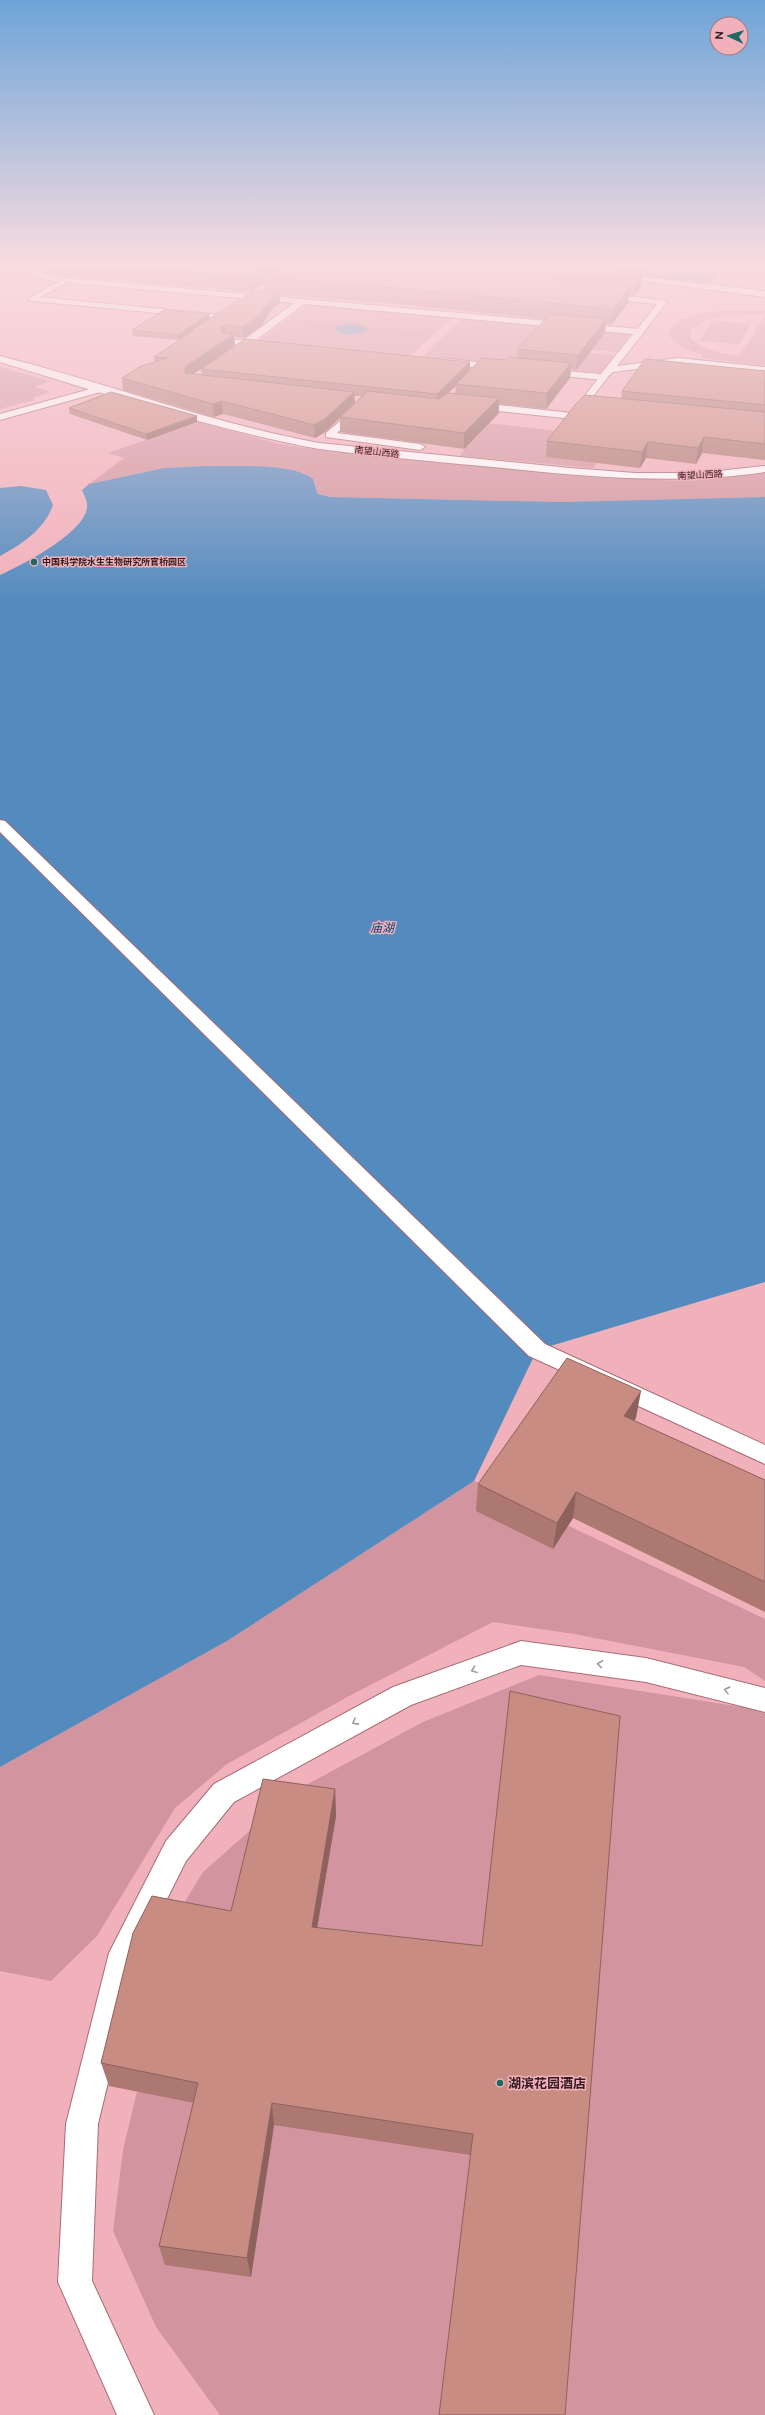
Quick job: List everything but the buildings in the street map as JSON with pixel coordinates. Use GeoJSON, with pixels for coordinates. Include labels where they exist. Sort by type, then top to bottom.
{"type":"FeatureCollection","features":[{"type":"Feature","properties":{"kind":"street","name":"南望山西路"},"geometry":{"type":"LineString","coordinates":[[56,376],[286,440],[341,449],[562,471],[640,476],[709,475],[765,469]]}},
{"type":"Feature","properties":{"kind":"lane"},"geometry":{"type":"LineString","coordinates":[[461,404],[573,416],[604,376]]}},
{"type":"Feature","properties":{"kind":"lane"},"geometry":{"type":"LineString","coordinates":[[0,417],[101,389]]}},
{"type":"Feature","properties":{"kind":"lane"},"geometry":{"type":"LineString","coordinates":[[350,399],[366,401],[329,435],[420,447]]}},
{"type":"Feature","properties":{"kind":"lane"},"geometry":{"type":"LineString","coordinates":[[581,406],[596,407]]}},
{"type":"Feature","properties":{"kind":"lane"},"geometry":{"type":"LineString","coordinates":[[0,824],[537,1350],[765,1455]]}},
{"type":"Feature","properties":{"kind":"lane"},"geometry":{"type":"LineString","coordinates":[[136,2415],[75,2282],[82,2124],[124,1953],[176,1851],[224,1793],[402,1696],[520,1653],[646,1670],[765,1700]]}},
{"type":"Feature","properties":{"kind":"shaded area"},"geometry":{"type":"Polygon","coordinates":[[[0,376],[32,376],[51,381],[34,387],[51,392],[32,398],[35,400],[0,409],[0,376]]]}},
{"type":"Feature","properties":{"kind":"shaded area"},"geometry":{"type":"Polygon","coordinates":[[[424,416],[576,433],[596,463],[594,468],[460,456],[464,449],[424,416]]]}},
{"type":"Feature","properties":{"kind":"shaded area"},"geometry":{"type":"Polygon","coordinates":[[[198,422],[279,444],[334,452],[604,478],[688,481],[765,473],[765,497],[561,502],[330,497],[318,494],[315,482],[305,474],[289,471],[204,466],[164,468],[89,484],[124,458],[108,453],[198,422]]]}},
{"type":"Feature","properties":{"kind":"shaded area"},"geometry":{"type":"Polygon","coordinates":[[[474,1481],[765,1619],[765,1681],[744,1667],[574,1634],[493,1622],[349,1696],[227,1764],[175,1808],[97,1936],[51,1981],[0,1971],[0,1767],[227,1641],[474,1481]]]}},
{"type":"Feature","properties":{"kind":"shaded area"},"geometry":{"type":"Polygon","coordinates":[[[539,1675],[761,1710],[765,1714],[765,2415],[220,2415],[156,2327],[113,2231],[123,2150],[181,1908],[203,1872],[295,1791],[423,1722],[539,1675]]]}},
{"type":"Feature","properties":{"kind":"water","name":"庙湖"},"geometry":{"type":"Polygon","coordinates":[[[261,466],[291,470],[313,479],[318,494],[330,497],[561,502],[765,497],[765,1282],[537,1350],[474,1481],[227,1641],[0,1767],[0,575],[50,548],[75,528],[83,518],[87,508],[82,490],[89,484],[164,468],[261,466]]]}},
{"type":"Feature","properties":{"kind":"water"},"geometry":{"type":"Polygon","coordinates":[[[21,486],[46,490],[53,505],[44,522],[38,529],[24,541],[0,556],[0,488],[21,486]]]}},
{"type":"Feature","properties":{"kind":"place","name":"中国科学院水生生物研究所官桥园区"},"geometry":{"type":"Point","coordinates":[34,562]}},
{"type":"Feature","properties":{"kind":"place","name":"湖滨花园酒店"},"geometry":{"type":"Point","coordinates":[500,2083]}}]}
